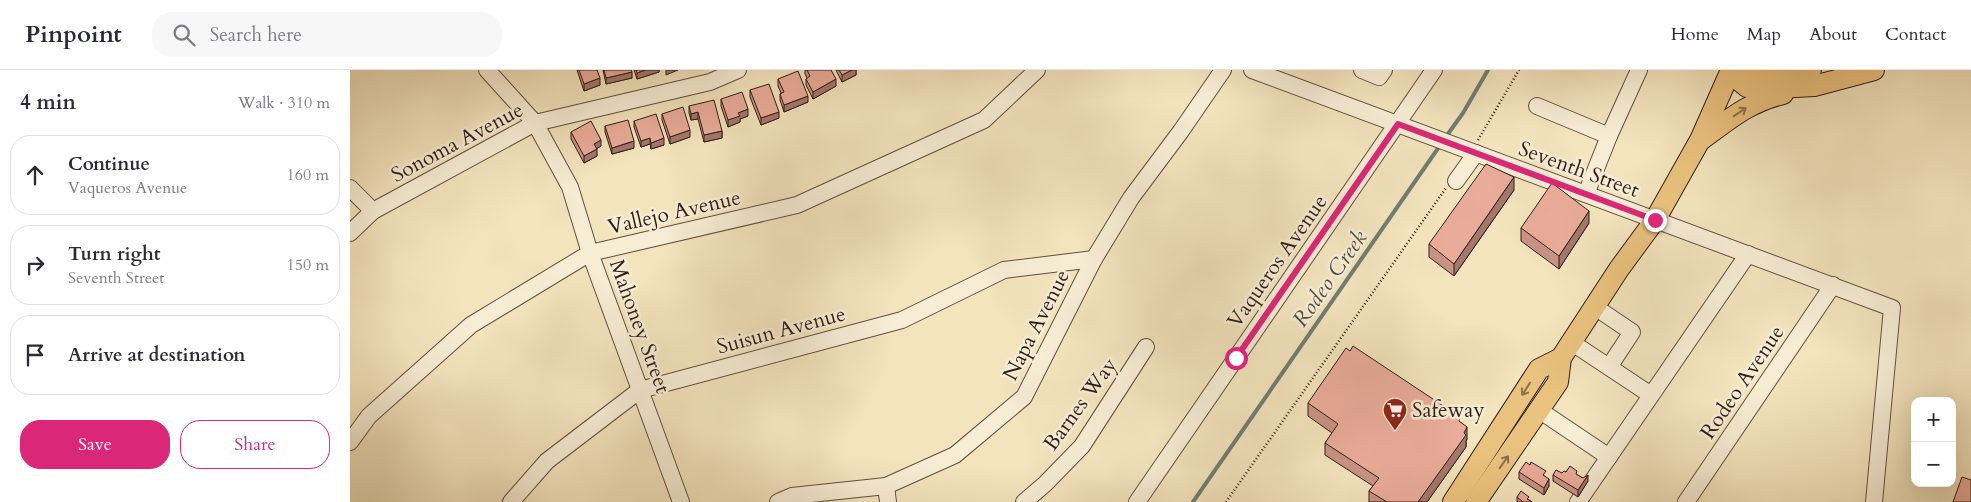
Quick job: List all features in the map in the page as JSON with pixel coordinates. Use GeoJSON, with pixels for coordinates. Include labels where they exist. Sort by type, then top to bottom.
{"type":"FeatureCollection","features":[{"type":"Feature","properties":{"kind":"main road"},"geometry":{"type":"LineString","coordinates":[[1456,501],[1540,369],[1566,350],[1655,220],[1700,140],[1730,71],[1747,87],[1776,88],[1802,75],[1874,70]]}},
{"type":"Feature","properties":{"kind":"main road"},"geometry":{"type":"LineString","coordinates":[[1700,140],[1744,108],[1768,98],[1802,75]]}},
{"type":"Feature","properties":{"kind":"main road"},"geometry":{"type":"LineString","coordinates":[[1476,502],[1558,382],[1566,350]]}},
{"type":"Feature","properties":{"kind":"street","name":"Mahoney Street"},"geometry":{"type":"LineString","coordinates":[[487,70],[535,123],[570,187],[590,253],[682,502]]}},
{"type":"Feature","properties":{"kind":"street","name":"Sonoma Avenue"},"geometry":{"type":"LineString","coordinates":[[350,233],[373,211],[535,123],[710,82],[738,70]]}},
{"type":"Feature","properties":{"kind":"street","name":"Vallejo Avenue"},"geometry":{"type":"LineString","coordinates":[[350,442],[369,416],[471,325],[590,253],[797,205],[984,120],[1038,70]]}},
{"type":"Feature","properties":{"kind":"street","name":"Napa Avenue"},"geometry":{"type":"LineString","coordinates":[[778,502],[792,496],[886,486],[955,455],[1024,397],[1094,259],[1131,198],[1223,70]]}},
{"type":"Feature","properties":{"kind":"street"},"geometry":{"type":"LineString","coordinates":[[1362,70],[1379,77],[1384,70]]}},
{"type":"Feature","properties":{"kind":"street","name":"Vaqueros Avenue"},"geometry":{"type":"LineString","coordinates":[[1137,502],[1434,70]]}},
{"type":"Feature","properties":{"kind":"street"},"geometry":{"type":"LineString","coordinates":[[1586,194],[1609,136],[1639,70]]}},
{"type":"Feature","properties":{"kind":"street","name":"Seventh Street"},"geometry":{"type":"LineString","coordinates":[[1256,71],[1892,308],[1874,502]]}},
{"type":"Feature","properties":{"kind":"street"},"geometry":{"type":"LineString","coordinates":[[1537,106],[1609,136]]}},
{"type":"Feature","properties":{"kind":"street"},"geometry":{"type":"LineString","coordinates":[[1452,182],[1469,151]]}},
{"type":"Feature","properties":{"kind":"street"},"geometry":{"type":"LineString","coordinates":[[350,188],[373,211]]}},
{"type":"Feature","properties":{"kind":"street"},"geometry":{"type":"LineString","coordinates":[[1578,502],[1748,254]]}},
{"type":"Feature","properties":{"kind":"street","name":"Suisun Avenue"},"geometry":{"type":"LineString","coordinates":[[511,502],[546,461],[640,390],[902,320],[1004,270],[1094,259]]}},
{"type":"Feature","properties":{"kind":"street","name":"Rodeo Avenue"},"geometry":{"type":"LineString","coordinates":[[1686,502],[1834,285]]}},
{"type":"Feature","properties":{"kind":"street"},"geometry":{"type":"LineString","coordinates":[[1595,307],[1632,332],[1609,368]]}},
{"type":"Feature","properties":{"kind":"street","name":"Barnes Way"},"geometry":{"type":"LineString","coordinates":[[1024,502],[1045,484],[1082,446],[1146,347]]}},
{"type":"Feature","properties":{"kind":"street"},"geometry":{"type":"LineString","coordinates":[[1566,350],[1609,368],[1651,395]]}},
{"type":"Feature","properties":{"kind":"street"},"geometry":{"type":"LineString","coordinates":[[1539,410],[1609,457]]}},
{"type":"Feature","properties":{"kind":"street"},"geometry":{"type":"LineString","coordinates":[[886,486],[888,502]]}},
{"type":"Feature","properties":{"kind":"path"},"geometry":{"type":"LineString","coordinates":[[1469,151],[1520,70]]}},
{"type":"Feature","properties":{"kind":"path"},"geometry":{"type":"LineString","coordinates":[[1226,502],[1452,182]]}},
{"type":"Feature","properties":{"kind":"building"},"geometry":{"type":"Polygon","coordinates":[[[579,70],[597,70],[600,78],[584,84],[579,70]]]}},
{"type":"Feature","properties":{"kind":"building"},"geometry":{"type":"Polygon","coordinates":[[[604,70],[631,70],[632,72],[606,78],[604,70]]]}},
{"type":"Feature","properties":{"kind":"building"},"geometry":{"type":"Polygon","coordinates":[[[807,70],[831,70],[836,79],[813,92],[806,79],[810,76],[807,70]]]}},
{"type":"Feature","properties":{"kind":"building"},"geometry":{"type":"Polygon","coordinates":[[[839,70],[852,70],[842,75],[839,70]]]}},
{"type":"Feature","properties":{"kind":"building"},"geometry":{"type":"Polygon","coordinates":[[[798,71],[808,96],[784,105],[780,94],[784,92],[778,79],[798,71]]]}},
{"type":"Feature","properties":{"kind":"building"},"geometry":{"type":"Polygon","coordinates":[[[769,84],[779,112],[761,118],[750,90],[769,84]]]}},
{"type":"Feature","properties":{"kind":"building"},"geometry":{"type":"Polygon","coordinates":[[[742,92],[748,109],[738,113],[740,116],[728,120],[721,99],[742,92]]]}},
{"type":"Feature","properties":{"kind":"building"},"geometry":{"type":"Polygon","coordinates":[[[714,100],[722,131],[704,135],[698,112],[691,114],[689,106],[714,100]]]}},
{"type":"Feature","properties":{"kind":"building"},"geometry":{"type":"Polygon","coordinates":[[[683,107],[690,130],[670,137],[662,114],[683,107]]]}},
{"type":"Feature","properties":{"kind":"building"},"geometry":{"type":"Polygon","coordinates":[[[656,114],[664,138],[651,143],[650,138],[641,141],[634,121],[656,114]]]}},
{"type":"Feature","properties":{"kind":"building"},"geometry":{"type":"Polygon","coordinates":[[[628,120],[634,141],[612,148],[605,126],[628,120]]]}},
{"type":"Feature","properties":{"kind":"building"},"geometry":{"type":"Polygon","coordinates":[[[591,121],[601,140],[594,144],[597,149],[584,156],[571,132],[591,121]]]}},
{"type":"Feature","properties":{"kind":"building"},"geometry":{"type":"Polygon","coordinates":[[[1486,164],[1514,177],[1454,264],[1429,244],[1486,164]]]}},
{"type":"Feature","properties":{"kind":"building"},"geometry":{"type":"Polygon","coordinates":[[[1552,183],[1589,211],[1559,256],[1521,228],[1552,183]]]}},
{"type":"Feature","properties":{"kind":"building","name":"Safeway"},"geometry":{"type":"Polygon","coordinates":[[[1353,346],[1460,417],[1459,421],[1467,427],[1464,433],[1466,435],[1418,502],[1387,502],[1369,491],[1379,478],[1325,443],[1338,424],[1308,403],[1346,348],[1350,351],[1353,346]]]}},
{"type":"Feature","properties":{"kind":"building"},"geometry":{"type":"Polygon","coordinates":[[[1526,462],[1530,465],[1531,462],[1546,471],[1543,475],[1549,479],[1544,488],[1519,472],[1526,462]]]}},
{"type":"Feature","properties":{"kind":"building"},"geometry":{"type":"Polygon","coordinates":[[[1570,466],[1577,471],[1576,474],[1583,478],[1588,475],[1578,490],[1553,475],[1556,470],[1562,473],[1566,472],[1570,466]]]}},
{"type":"Feature","properties":{"kind":"building"},"geometry":{"type":"Polygon","coordinates":[[[1962,477],[1971,480],[1971,502],[1953,502],[1962,477]]]}},
{"type":"Feature","properties":{"kind":"building"},"geometry":{"type":"Polygon","coordinates":[[[1521,491],[1532,502],[1523,502],[1517,497],[1521,491]]]}},
{"type":"Feature","properties":{"kind":"waterway","name":"Rodeo Creek"},"geometry":{"type":"LineString","coordinates":[[1445,138],[1463,113],[1488,70]]}},
{"type":"Feature","properties":{"kind":"waterway","name":"Rodeo Creek"},"geometry":{"type":"LineString","coordinates":[[1193,502],[1441,144]]}},
{"type":"Feature","properties":{"kind":"place","name":"Safeway"},"geometry":{"type":"Point","coordinates":[1395,431]}},
{"type":"Feature","properties":{"kind":"route"},"geometry":{"type":"LineString","coordinates":[[1236,358],[1398,124],[1655,220]]}}]}
